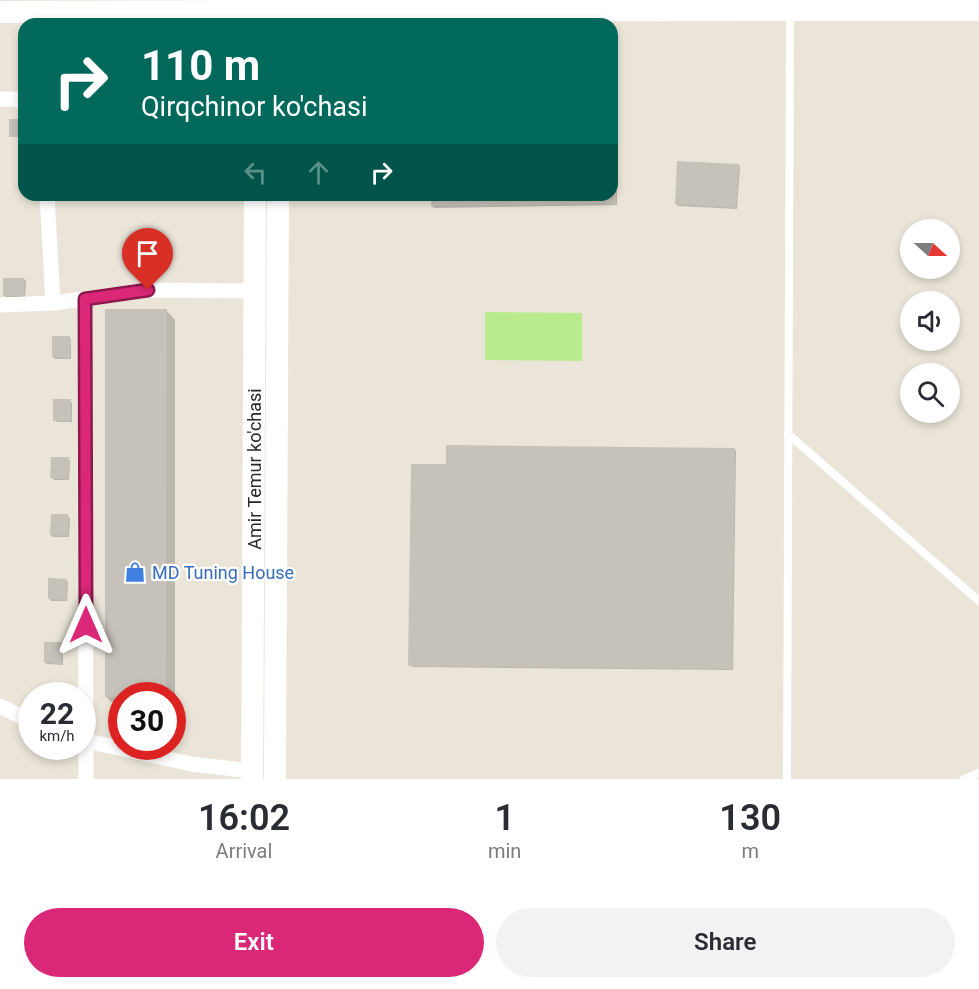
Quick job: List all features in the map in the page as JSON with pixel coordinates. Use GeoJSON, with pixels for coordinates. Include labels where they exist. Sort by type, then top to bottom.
{"type":"FeatureCollection","features":[{"type":"Feature","properties":{"kind":"street"},"geometry":{"type":"LineString","coordinates":[[0,12],[268,17],[390,11],[803,6],[979,10]]}},
{"type":"Feature","properties":{"kind":"street"},"geometry":{"type":"LineString","coordinates":[[33,11],[52,18]]}},
{"type":"Feature","properties":{"kind":"street"},"geometry":{"type":"LineString","coordinates":[[374,18],[390,11]]}},
{"type":"Feature","properties":{"kind":"street"},"geometry":{"type":"LineString","coordinates":[[0,99],[18,101]]}},
{"type":"Feature","properties":{"kind":"street"},"geometry":{"type":"LineString","coordinates":[[47,201],[53,303]]}},
{"type":"Feature","properties":{"kind":"street","name":"Amir Temur ko'chasi"},"geometry":{"type":"LineString","coordinates":[[252,775],[255,201]]}},
{"type":"Feature","properties":{"kind":"street","name":"Amir Temur ko'chasi"},"geometry":{"type":"LineString","coordinates":[[275,779],[278,201]]}},
{"type":"Feature","properties":{"kind":"street"},"geometry":{"type":"LineString","coordinates":[[0,305],[53,303],[148,290],[255,291]]}},
{"type":"Feature","properties":{"kind":"street"},"geometry":{"type":"LineString","coordinates":[[85,299],[85,682]]}},
{"type":"Feature","properties":{"kind":"street"},"geometry":{"type":"LineString","coordinates":[[0,706],[18,715]]}},
{"type":"Feature","properties":{"kind":"street"},"geometry":{"type":"LineString","coordinates":[[96,743],[252,775]]}},
{"type":"Feature","properties":{"kind":"street"},"geometry":{"type":"LineString","coordinates":[[86,760],[86,779]]}},
{"type":"Feature","properties":{"kind":"lane"},"geometry":{"type":"LineString","coordinates":[[787,779],[788,434],[803,6]]}},
{"type":"Feature","properties":{"kind":"lane"},"geometry":{"type":"LineString","coordinates":[[788,434],[979,601]]}},
{"type":"Feature","properties":{"kind":"lane"},"geometry":{"type":"LineString","coordinates":[[964,779],[979,773]]}},
{"type":"Feature","properties":{"kind":"green space"},"geometry":{"type":"Polygon","coordinates":[[[485,312],[582,313],[582,361],[485,360],[485,312]]]}},
{"type":"Feature","properties":{"kind":"building"},"geometry":{"type":"Polygon","coordinates":[[[9,119],[18,119],[18,137],[9,137],[9,119]]]}},
{"type":"Feature","properties":{"kind":"building"},"geometry":{"type":"Polygon","coordinates":[[[677,161],[739,164],[736,208],[675,204],[677,161]]]}},
{"type":"Feature","properties":{"kind":"building"},"geometry":{"type":"Polygon","coordinates":[[[431,201],[616,201],[616,204],[431,206],[431,201]]]}},
{"type":"Feature","properties":{"kind":"building"},"geometry":{"type":"Polygon","coordinates":[[[3,278],[24,278],[24,296],[3,296],[3,278]]]}},
{"type":"Feature","properties":{"kind":"building"},"geometry":{"type":"Polygon","coordinates":[[[105,309],[167,309],[166,682],[108,682],[108,697],[105,697],[105,309]]]}},
{"type":"Feature","properties":{"kind":"building"},"geometry":{"type":"Polygon","coordinates":[[[52,336],[70,336],[70,358],[52,357],[52,336]]]}},
{"type":"Feature","properties":{"kind":"building"},"geometry":{"type":"Polygon","coordinates":[[[53,399],[71,399],[71,421],[53,421],[53,399]]]}},
{"type":"Feature","properties":{"kind":"building"},"geometry":{"type":"Polygon","coordinates":[[[446,445],[735,448],[732,669],[408,666],[411,464],[446,464],[446,445]]]}},
{"type":"Feature","properties":{"kind":"building"},"geometry":{"type":"Polygon","coordinates":[[[51,457],[69,457],[68,479],[50,478],[51,457]]]}},
{"type":"Feature","properties":{"kind":"building"},"geometry":{"type":"Polygon","coordinates":[[[51,514],[68,514],[68,536],[50,535],[51,514]]]}},
{"type":"Feature","properties":{"kind":"building"},"geometry":{"type":"Polygon","coordinates":[[[48,578],[67,579],[66,600],[48,599],[48,578]]]}},
{"type":"Feature","properties":{"kind":"building"},"geometry":{"type":"Polygon","coordinates":[[[44,642],[62,642],[61,664],[44,663],[44,642]]]}},
{"type":"Feature","properties":{"kind":"place","name":"MD Tuning House"},"geometry":{"type":"Point","coordinates":[135,572]}},
{"type":"Feature","properties":{"kind":"route"},"geometry":{"type":"LineString","coordinates":[[86,625],[85,299],[148,290]]}}]}
